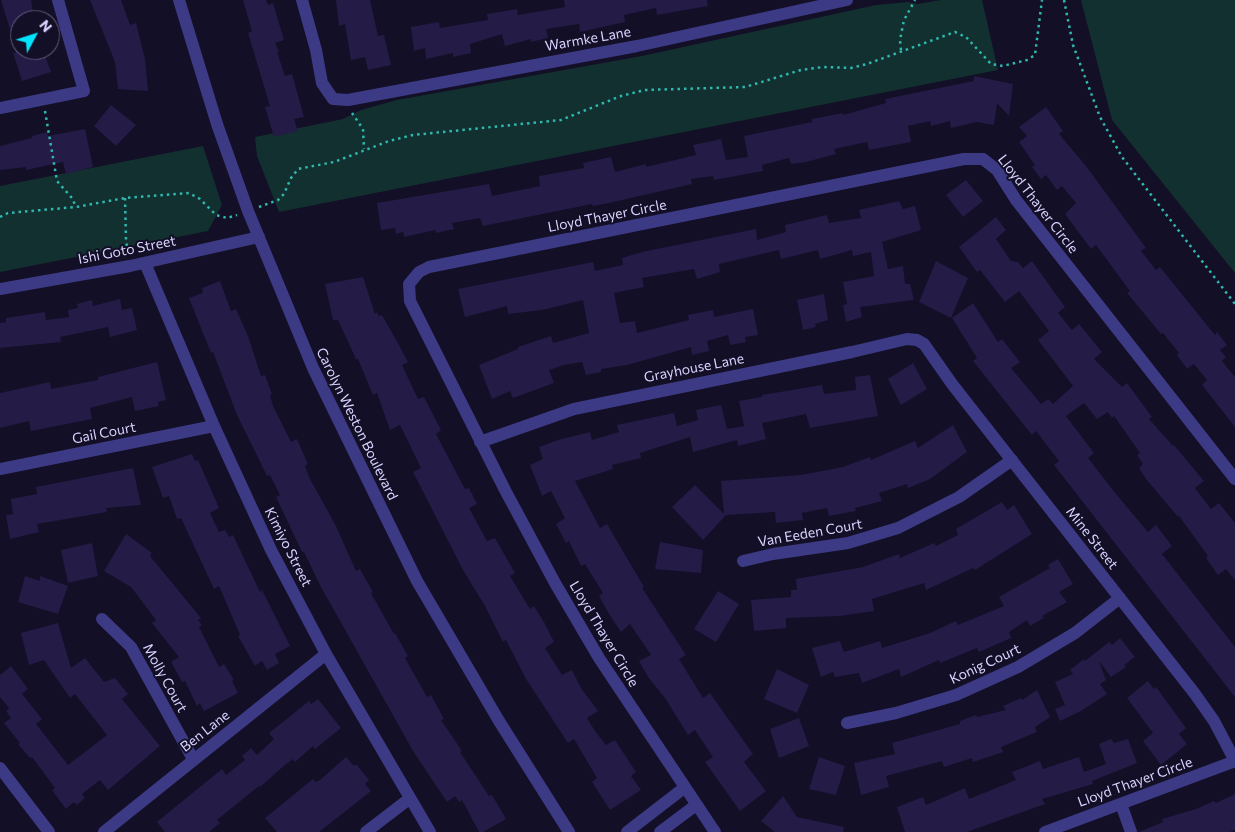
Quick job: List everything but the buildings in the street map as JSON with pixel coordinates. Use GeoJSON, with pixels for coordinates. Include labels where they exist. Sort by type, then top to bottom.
{"type":"FeatureCollection","features":[{"type":"Feature","properties":{"kind":"street"},"geometry":{"type":"LineString","coordinates":[[0,108],[84,91],[58,0]]}},
{"type":"Feature","properties":{"kind":"street","name":"Carolyn Weston Boulevard"},"geometry":{"type":"LineString","coordinates":[[179,0],[248,211],[313,368],[417,581],[498,721],[570,832]]}},
{"type":"Feature","properties":{"kind":"street","name":"Warmke Lane"},"geometry":{"type":"LineString","coordinates":[[302,0],[316,50],[322,83],[333,99],[348,100],[637,46],[848,0]]}},
{"type":"Feature","properties":{"kind":"street","name":"Lloyd Thayer Circle"},"geometry":{"type":"LineString","coordinates":[[715,832],[684,788],[584,633],[550,574],[480,442],[410,301],[409,284],[419,272],[429,267],[971,158],[983,159],[996,170],[1016,200],[1235,479]]}},
{"type":"Feature","properties":{"kind":"street","name":"Ishi Goto Street"},"geometry":{"type":"LineString","coordinates":[[0,289],[145,263],[259,237]]}},
{"type":"Feature","properties":{"kind":"street","name":"Kimiyo Street"},"geometry":{"type":"LineString","coordinates":[[145,263],[214,426],[271,550],[326,654],[430,832]]}},
{"type":"Feature","properties":{"kind":"street","name":"Grayhouse Lane"},"geometry":{"type":"LineString","coordinates":[[480,442],[537,420],[582,407],[907,339],[917,340]]}},
{"type":"Feature","properties":{"kind":"street","name":"Mine Street"},"geometry":{"type":"LineString","coordinates":[[917,340],[924,344],[952,384],[1195,694],[1214,721],[1235,761]]}},
{"type":"Feature","properties":{"kind":"street","name":"Gail Court"},"geometry":{"type":"LineString","coordinates":[[0,469],[214,426]]}},
{"type":"Feature","properties":{"kind":"street","name":"Van Eeden Court"},"geometry":{"type":"LineString","coordinates":[[743,561],[773,554],[848,543],[898,528],[959,497],[1012,460]]}},
{"type":"Feature","properties":{"kind":"street","name":"Konig Court"},"geometry":{"type":"LineString","coordinates":[[847,723],[896,713],[956,695],[1018,667],[1075,633],[1120,598]]}},
{"type":"Feature","properties":{"kind":"street","name":"Molly Court"},"geometry":{"type":"LineString","coordinates":[[102,619],[131,647],[193,759]]}},
{"type":"Feature","properties":{"kind":"street","name":"Ben Lane"},"geometry":{"type":"LineString","coordinates":[[104,832],[326,654]]}},
{"type":"Feature","properties":{"kind":"street","name":"Lloyd Thayer Circle"},"geometry":{"type":"LineString","coordinates":[[1045,832],[1235,761]]}},
{"type":"Feature","properties":{"kind":"street"},"geometry":{"type":"LineString","coordinates":[[0,768],[49,832]]}},
{"type":"Feature","properties":{"kind":"street"},"geometry":{"type":"LineString","coordinates":[[626,832],[684,788]]}},
{"type":"Feature","properties":{"kind":"street"},"geometry":{"type":"LineString","coordinates":[[366,832],[409,799]]}},
{"type":"Feature","properties":{"kind":"street"},"geometry":{"type":"LineString","coordinates":[[1121,804],[1131,832]]}},
{"type":"Feature","properties":{"kind":"street"},"geometry":{"type":"LineString","coordinates":[[660,832],[696,805]]}},
{"type":"Feature","properties":{"kind":"path"},"geometry":{"type":"LineString","coordinates":[[901,50],[900,40],[904,20],[915,0]]}},
{"type":"Feature","properties":{"kind":"path"},"geometry":{"type":"LineString","coordinates":[[0,217],[8,214],[76,207],[125,198],[189,193],[200,199],[216,215],[227,218],[278,200],[284,194],[290,178],[298,169],[334,162],[364,149],[413,135],[561,120],[621,96],[645,90],[745,87],[801,70],[823,67],[851,68],[956,32],[966,37],[991,64],[1002,66],[1027,60],[1034,55],[1042,0]]}},
{"type":"Feature","properties":{"kind":"path"},"geometry":{"type":"LineString","coordinates":[[1064,0],[1073,45],[1100,117],[1122,157],[1235,304]]}},
{"type":"Feature","properties":{"kind":"path"},"geometry":{"type":"LineString","coordinates":[[43,99],[57,181],[72,198],[76,207]]}},
{"type":"Feature","properties":{"kind":"path"},"geometry":{"type":"LineString","coordinates":[[348,100],[354,118],[363,130],[364,149]]}},
{"type":"Feature","properties":{"kind":"path"},"geometry":{"type":"LineString","coordinates":[[125,198],[126,240],[130,266]]}},
{"type":"Feature","properties":{"kind":"green space"},"geometry":{"type":"Polygon","coordinates":[[[941,0],[982,0],[998,70],[279,212],[257,156],[255,137],[343,119],[361,110],[397,100],[642,56],[876,5],[908,2],[917,4],[941,0]]]}},
{"type":"Feature","properties":{"kind":"green space"},"geometry":{"type":"Polygon","coordinates":[[[1081,0],[1235,0],[1235,273],[1112,120],[1081,0]]]}},
{"type":"Feature","properties":{"kind":"green space"},"geometry":{"type":"Polygon","coordinates":[[[203,146],[222,205],[208,231],[0,272],[0,186],[203,146]]]}}]}
